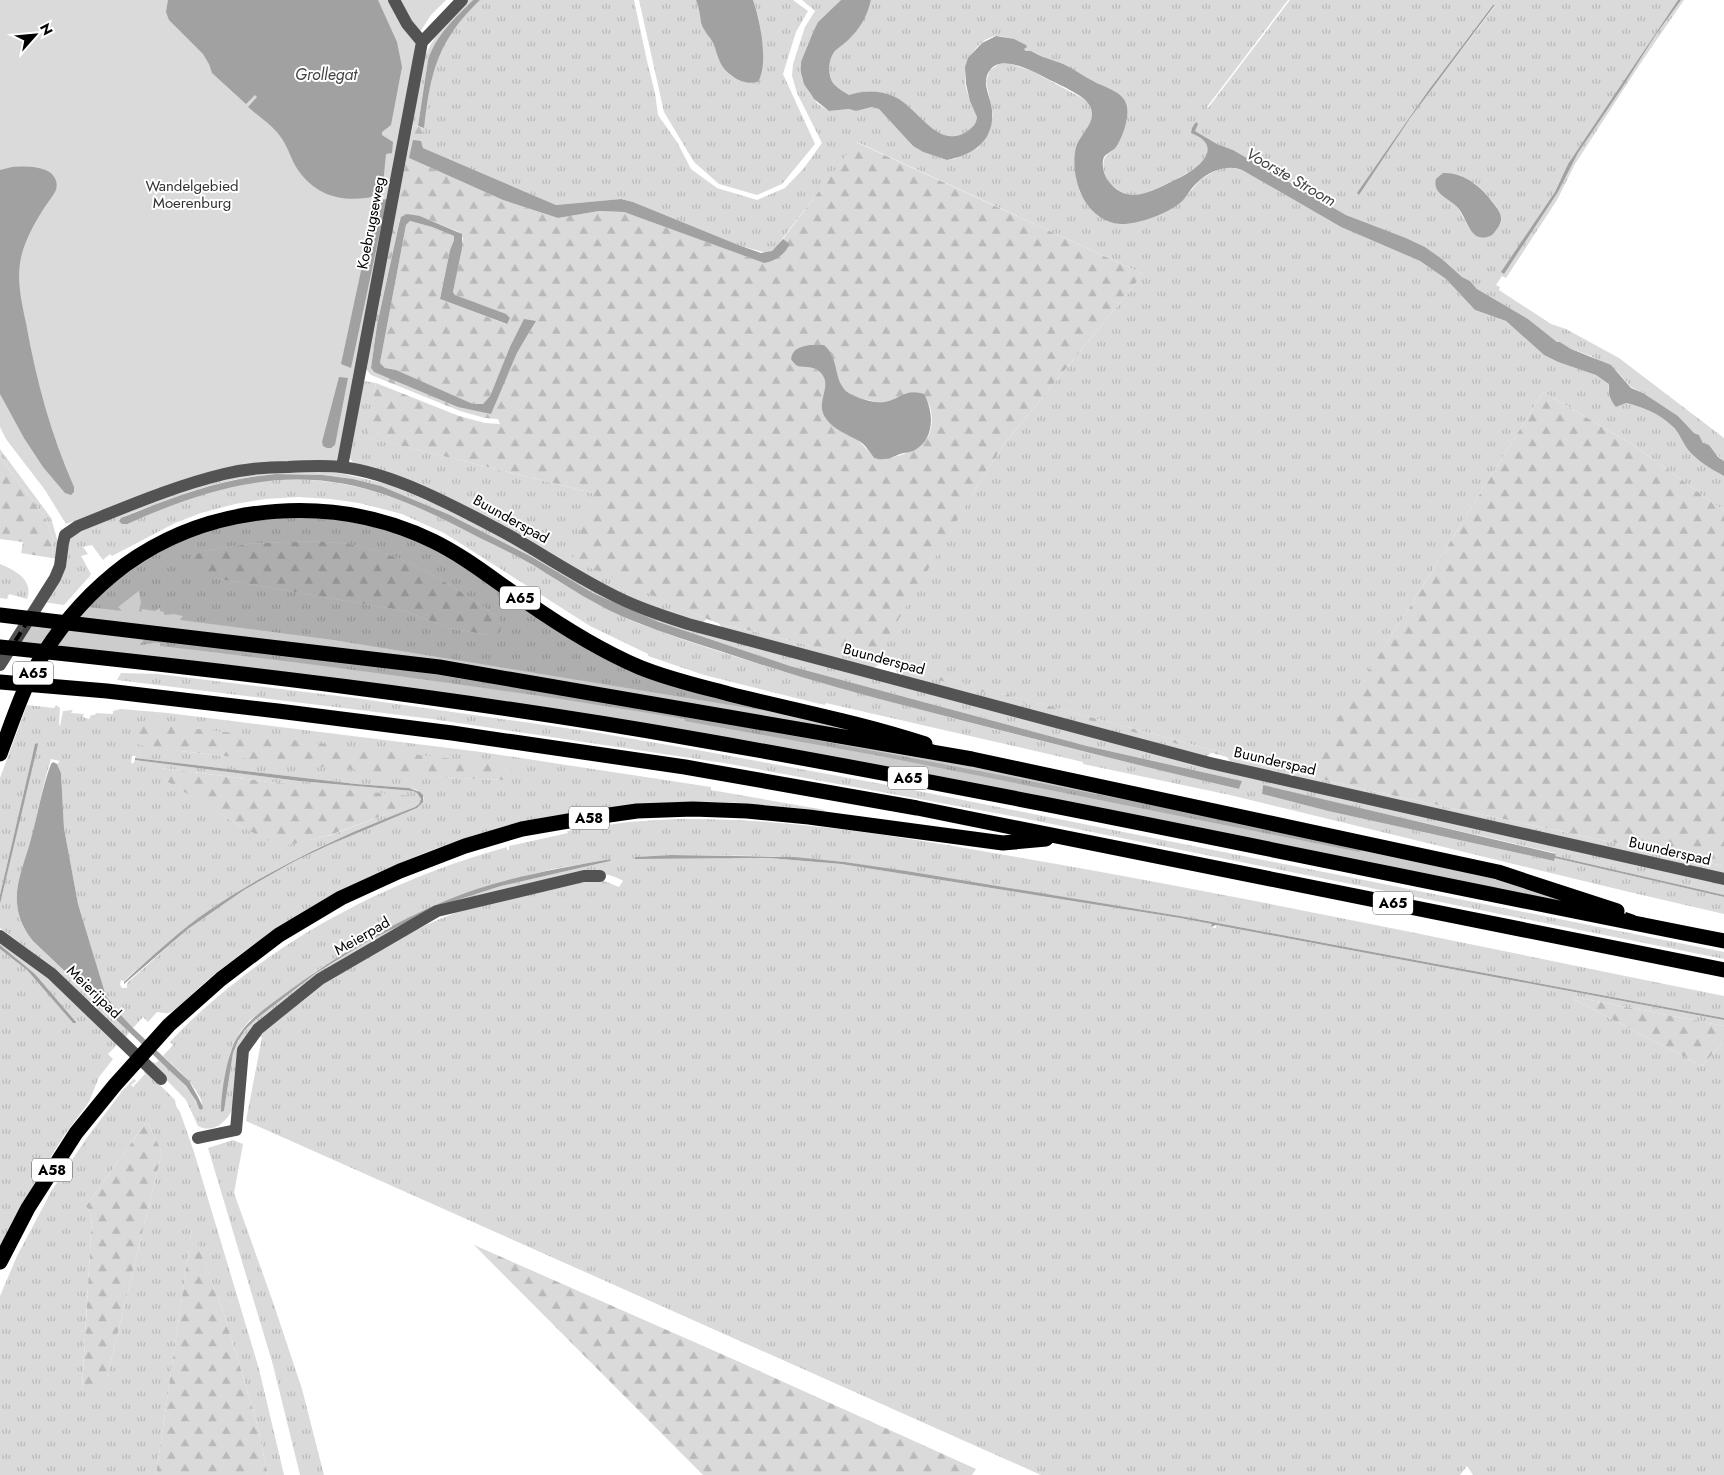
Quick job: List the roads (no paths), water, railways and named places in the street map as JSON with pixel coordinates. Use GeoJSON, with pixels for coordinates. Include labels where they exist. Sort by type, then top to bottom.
{"type":"FeatureCollection","features":[{"type":"Feature","properties":{"kind":"highway","name":"A65"},"geometry":{"type":"LineString","coordinates":[[0,754],[24,692],[43,655],[68,619],[84,601],[125,565],[168,540],[214,523],[265,512],[298,509],[340,513],[372,519],[404,528],[432,540],[466,560],[579,637],[640,668],[713,690],[884,731],[972,759]]}},
{"type":"Feature","properties":{"kind":"highway","name":"A65"},"geometry":{"type":"LineString","coordinates":[[0,615],[439,667],[972,759],[1498,872],[1680,932]]}},
{"type":"Feature","properties":{"kind":"highway","name":"A65"},"geometry":{"type":"LineString","coordinates":[[0,647],[129,660],[453,700],[685,738],[918,780],[1724,941]]}},
{"type":"Feature","properties":{"kind":"highway","name":"A65"},"geometry":{"type":"LineString","coordinates":[[0,682],[107,691],[452,733],[685,767],[917,808],[1724,970]]}},
{"type":"Feature","properties":{"kind":"highway","name":"A58"},"geometry":{"type":"LineString","coordinates":[[0,1262],[28,1208],[76,1133],[115,1085],[170,1025],[221,978],[280,935],[341,898],[400,871],[456,849],[522,829],[638,811],[747,810],[1003,843],[1063,837]]}},
{"type":"Feature","properties":{"kind":"street"},"geometry":{"type":"LineString","coordinates":[[394,0],[406,24],[422,42],[462,0]]}},
{"type":"Feature","properties":{"kind":"street","name":"Koebrugseweg"},"geometry":{"type":"LineString","coordinates":[[342,468],[422,42]]}},
{"type":"Feature","properties":{"kind":"street","name":"Buunderspad"},"geometry":{"type":"LineString","coordinates":[[0,665],[55,578],[60,566],[65,535],[78,526],[190,484],[226,473],[267,467],[342,468],[379,476],[410,487],[498,529],[607,592],[648,611],[688,624],[1210,763],[1724,879]]}},
{"type":"Feature","properties":{"kind":"street","name":"Meierpad"},"geometry":{"type":"LineString","coordinates":[[198,1138],[236,1130],[243,1050],[258,1029],[320,979],[437,911],[584,876],[600,876]]}},
{"type":"Feature","properties":{"kind":"street","name":"Meierijpad"},"geometry":{"type":"LineString","coordinates":[[0,936],[52,974],[161,1079]]}},
{"type":"Feature","properties":{"kind":"water","name":"Grollegat"},"geometry":{"type":"Polygon","coordinates":[[[168,0],[378,0],[397,42],[402,67],[391,125],[382,132],[382,135],[393,142],[392,153],[386,154],[382,195],[346,199],[325,193],[315,188],[306,180],[298,170],[277,132],[248,107],[257,97],[255,95],[246,104],[212,73],[203,54],[169,20],[166,12],[168,0]]]}},
{"type":"Feature","properties":{"kind":"water"},"geometry":{"type":"Polygon","coordinates":[[[473,0],[480,0],[454,29],[438,58],[429,90],[424,128],[418,126],[431,51],[447,27],[473,0]]]}},
{"type":"Feature","properties":{"kind":"water"},"geometry":{"type":"Polygon","coordinates":[[[696,0],[753,0],[761,30],[763,53],[763,64],[758,82],[741,81],[726,71],[719,60],[713,43],[702,26],[696,0]]]}},
{"type":"Feature","properties":{"kind":"water"},"geometry":{"type":"Polygon","coordinates":[[[841,0],[871,0],[859,27],[831,57],[829,66],[831,79],[833,83],[849,95],[860,92],[872,92],[890,95],[903,102],[937,131],[946,136],[956,136],[972,128],[977,117],[970,101],[966,84],[965,67],[968,58],[982,43],[996,36],[1014,39],[1026,45],[1027,47],[1024,49],[1026,51],[1031,51],[1067,66],[1115,91],[1125,101],[1128,111],[1124,131],[1116,147],[1104,157],[1103,163],[1106,177],[1115,188],[1133,195],[1142,194],[1181,177],[1197,167],[1205,157],[1207,146],[1200,137],[1191,133],[1196,122],[1198,124],[1195,131],[1217,144],[1233,150],[1346,215],[1425,247],[1462,277],[1470,281],[1477,289],[1528,319],[1557,342],[1611,365],[1631,388],[1643,393],[1678,416],[1694,433],[1699,435],[1703,443],[1709,445],[1718,457],[1724,461],[1724,476],[1705,465],[1693,455],[1677,431],[1661,417],[1626,403],[1616,407],[1610,396],[1609,384],[1596,375],[1558,362],[1544,355],[1506,321],[1475,310],[1446,279],[1420,261],[1341,227],[1242,170],[1228,168],[1208,174],[1192,188],[1180,203],[1160,215],[1143,221],[1120,224],[1108,221],[1097,215],[1082,196],[1075,172],[1074,159],[1078,142],[1092,118],[1090,106],[1077,94],[1024,68],[1005,63],[996,65],[991,69],[987,75],[986,82],[992,110],[990,130],[980,145],[957,158],[947,160],[923,152],[913,146],[879,109],[872,107],[856,111],[849,109],[829,111],[814,99],[804,84],[801,62],[818,22],[841,0]]]}},
{"type":"Feature","properties":{"kind":"water"},"geometry":{"type":"Polygon","coordinates":[[[1678,0],[1681,0],[1578,153],[1558,192],[1504,274],[1501,272],[1555,192],[1568,164],[1678,0]]]}},
{"type":"Feature","properties":{"kind":"water"},"geometry":{"type":"Polygon","coordinates":[[[1493,5],[1495,5],[1411,117],[1359,195],[1357,193],[1428,91],[1493,5]]]}},
{"type":"Feature","properties":{"kind":"water"},"geometry":{"type":"Polygon","coordinates":[[[413,140],[421,141],[423,148],[556,205],[621,199],[633,202],[761,253],[772,251],[783,239],[790,244],[779,257],[764,263],[624,212],[599,211],[558,218],[503,200],[409,158],[413,140]]]}},
{"type":"Feature","properties":{"kind":"water"},"geometry":{"type":"Polygon","coordinates":[[[12,167],[43,169],[53,176],[56,182],[55,192],[36,221],[26,241],[21,256],[19,278],[34,365],[51,427],[74,487],[74,492],[71,495],[65,493],[43,467],[24,438],[0,394],[0,170],[12,167]]]}},
{"type":"Feature","properties":{"kind":"water"},"geometry":{"type":"Polygon","coordinates":[[[1443,173],[1451,173],[1465,178],[1479,187],[1490,198],[1499,211],[1501,218],[1500,225],[1492,235],[1479,237],[1474,234],[1458,208],[1439,192],[1435,184],[1436,179],[1443,173]]]}},
{"type":"Feature","properties":{"kind":"water"},"geometry":{"type":"Polygon","coordinates":[[[387,199],[351,368],[341,364],[376,201],[387,199]]]}},
{"type":"Feature","properties":{"kind":"water"},"geometry":{"type":"Polygon","coordinates":[[[407,214],[420,216],[462,234],[462,248],[453,292],[455,295],[506,314],[510,318],[507,324],[440,299],[454,236],[410,221],[406,225],[380,363],[385,368],[396,370],[473,404],[483,404],[490,396],[524,319],[536,321],[517,353],[491,414],[458,407],[374,372],[371,368],[377,325],[399,224],[401,217],[407,214]]]}},
{"type":"Feature","properties":{"kind":"water"},"geometry":{"type":"Polygon","coordinates":[[[810,345],[824,345],[827,348],[833,359],[842,386],[848,393],[870,401],[880,402],[890,401],[912,392],[924,394],[930,409],[931,425],[922,445],[913,451],[890,458],[874,458],[862,443],[830,424],[822,408],[825,382],[821,373],[818,370],[798,366],[791,359],[795,350],[810,345]]]}},
{"type":"Feature","properties":{"kind":"water"},"geometry":{"type":"Polygon","coordinates":[[[339,377],[348,378],[335,445],[327,448],[323,446],[322,442],[339,377]]]}},
{"type":"Feature","properties":{"kind":"water"},"geometry":{"type":"Polygon","coordinates":[[[276,474],[323,475],[353,479],[381,486],[450,515],[532,557],[593,593],[659,622],[790,666],[1087,746],[1242,781],[1239,789],[893,703],[769,667],[678,637],[609,610],[527,561],[445,520],[390,496],[352,485],[305,480],[278,480],[252,483],[201,495],[127,524],[122,524],[119,521],[121,518],[197,490],[235,480],[276,474]]]}},
{"type":"Feature","properties":{"kind":"water"},"geometry":{"type":"Polygon","coordinates":[[[37,743],[0,904],[0,895],[35,744],[37,743]]]}},
{"type":"Feature","properties":{"kind":"water"},"geometry":{"type":"Polygon","coordinates":[[[135,758],[356,784],[409,788],[423,795],[423,802],[417,808],[295,861],[244,890],[188,929],[124,984],[177,934],[235,893],[310,852],[362,828],[415,807],[421,799],[413,791],[299,781],[135,760],[135,758]]]}},
{"type":"Feature","properties":{"kind":"water"},"geometry":{"type":"Polygon","coordinates":[[[53,762],[57,764],[61,773],[64,828],[78,904],[106,996],[133,1028],[189,1081],[203,1107],[202,1110],[199,1109],[186,1086],[33,941],[22,923],[17,895],[21,871],[45,782],[53,762]]]}},
{"type":"Feature","properties":{"kind":"water"},"geometry":{"type":"Polygon","coordinates":[[[1263,785],[1556,854],[1555,856],[1724,895],[1724,897],[1555,858],[1554,861],[1328,811],[1262,794],[1263,785]]]}},
{"type":"Feature","properties":{"kind":"water"},"geometry":{"type":"Polygon","coordinates":[[[671,855],[794,857],[906,871],[1186,917],[1724,1018],[1724,1020],[1216,925],[1211,927],[1212,924],[1180,918],[841,864],[769,858],[635,859],[635,857],[671,855]]]}},
{"type":"Feature","properties":{"kind":"water"},"geometry":{"type":"Polygon","coordinates":[[[611,859],[610,861],[501,886],[445,904],[370,940],[316,973],[255,1020],[245,1030],[233,1053],[224,1111],[221,1112],[223,1084],[230,1054],[242,1030],[261,1011],[327,965],[365,941],[404,920],[465,893],[526,876],[611,859]]]}},
{"type":"Feature","properties":{"kind":"water"},"geometry":{"type":"Polygon","coordinates":[[[0,945],[35,974],[76,1023],[73,1023],[27,970],[0,949],[0,945]]]}},
{"type":"Feature","properties":{"kind":"water label","name":"Voorste Stroom"},"geometry":{"type":"Point","coordinates":[1291,177]}},
{"type":"Feature","properties":{"kind":"park label","name":"Wandelgebied Moerenburg"},"geometry":{"type":"Point","coordinates":[192,194]}}]}
